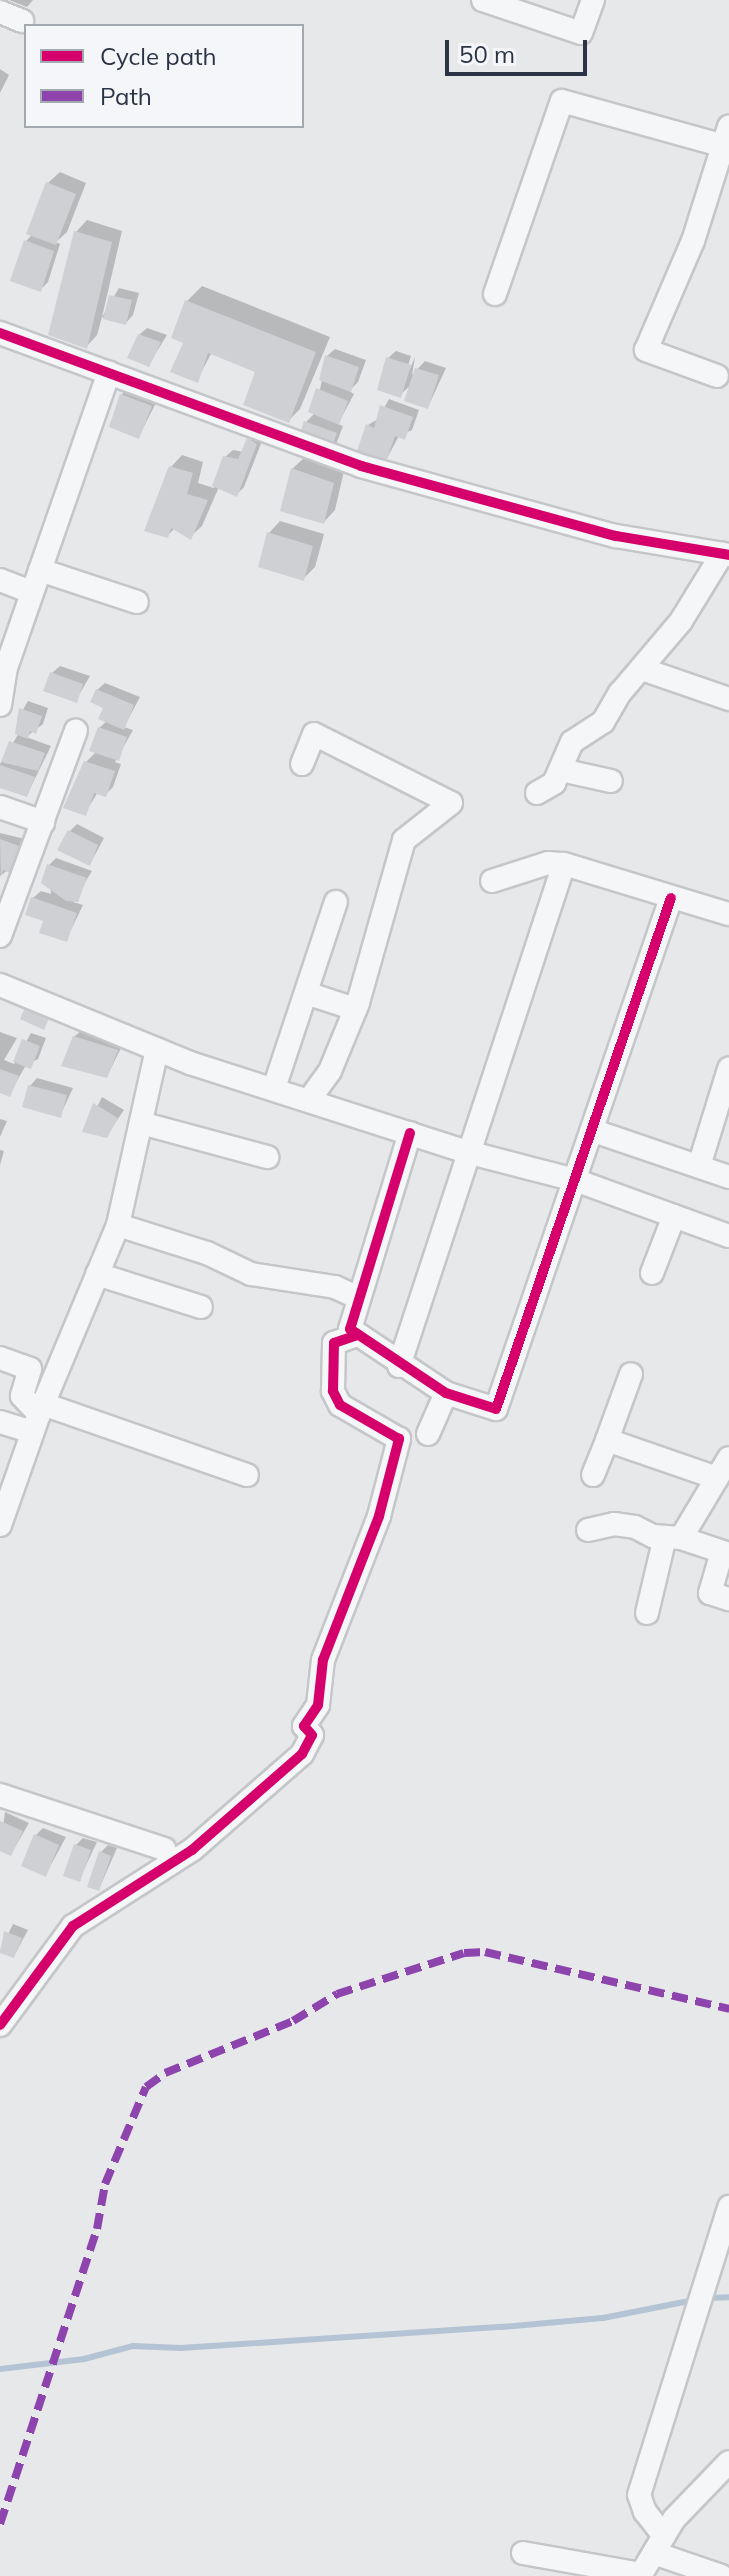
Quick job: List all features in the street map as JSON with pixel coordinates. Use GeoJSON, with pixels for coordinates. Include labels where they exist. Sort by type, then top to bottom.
{"type":"FeatureCollection","features":[{"type":"Feature","properties":{"kind":"street"},"geometry":{"type":"LineString","coordinates":[[483,0],[581,33],[593,0]]}},
{"type":"Feature","properties":{"kind":"street"},"geometry":{"type":"LineString","coordinates":[[0,12],[22,21]]}},
{"type":"Feature","properties":{"kind":"street"},"geometry":{"type":"LineString","coordinates":[[495,294],[562,101],[726,136],[693,241],[646,350],[717,376]]}},
{"type":"Feature","properties":{"kind":"street"},"geometry":{"type":"LineString","coordinates":[[0,333],[361,466],[616,536],[726,554],[681,621],[603,722],[572,742],[554,783],[537,793]]}},
{"type":"Feature","properties":{"kind":"street"},"geometry":{"type":"LineString","coordinates":[[0,705],[6,668],[109,372]]}},
{"type":"Feature","properties":{"kind":"street"},"geometry":{"type":"LineString","coordinates":[[40,570],[137,602]]}},
{"type":"Feature","properties":{"kind":"street"},"geometry":{"type":"LineString","coordinates":[[0,580],[32,592]]}},
{"type":"Feature","properties":{"kind":"street"},"geometry":{"type":"LineString","coordinates":[[642,669],[729,699]]}},
{"type":"Feature","properties":{"kind":"street"},"geometry":{"type":"LineString","coordinates":[[0,936],[76,731]]}},
{"type":"Feature","properties":{"kind":"street"},"geometry":{"type":"LineString","coordinates":[[302,764],[314,734],[451,803],[404,840],[355,1009],[330,1071],[310,1099]]}},
{"type":"Feature","properties":{"kind":"street"},"geometry":{"type":"LineString","coordinates":[[561,770],[611,781]]}},
{"type":"Feature","properties":{"kind":"street"},"geometry":{"type":"LineString","coordinates":[[0,807],[43,822]]}},
{"type":"Feature","properties":{"kind":"street"},"geometry":{"type":"LineString","coordinates":[[492,881],[548,863],[564,864],[729,914]]}},
{"type":"Feature","properties":{"kind":"street"},"geometry":{"type":"LineString","coordinates":[[399,1366],[564,864]]}},
{"type":"Feature","properties":{"kind":"street"},"geometry":{"type":"LineString","coordinates":[[410,1133],[350,1329],[399,1366],[446,1393],[496,1409],[594,1131],[671,898]]}},
{"type":"Feature","properties":{"kind":"street"},"geometry":{"type":"LineString","coordinates":[[274,1088],[336,902]]}},
{"type":"Feature","properties":{"kind":"street"},"geometry":{"type":"LineString","coordinates":[[0,985],[157,1049],[467,1152],[575,1180],[729,1236]]}},
{"type":"Feature","properties":{"kind":"street"},"geometry":{"type":"LineString","coordinates":[[306,993],[355,1009]]}},
{"type":"Feature","properties":{"kind":"street"},"geometry":{"type":"LineString","coordinates":[[0,1525],[38,1417],[118,1225],[157,1049]]}},
{"type":"Feature","properties":{"kind":"street"},"geometry":{"type":"LineString","coordinates":[[699,1166],[729,1069]]}},
{"type":"Feature","properties":{"kind":"street"},"geometry":{"type":"LineString","coordinates":[[141,1123],[267,1157]]}},
{"type":"Feature","properties":{"kind":"street"},"geometry":{"type":"LineString","coordinates":[[594,1131],[729,1177]]}},
{"type":"Feature","properties":{"kind":"street"},"geometry":{"type":"LineString","coordinates":[[652,1273],[674,1216]]}},
{"type":"Feature","properties":{"kind":"street"},"geometry":{"type":"LineString","coordinates":[[118,1225],[207,1253],[251,1274],[335,1287],[359,1298]]}},
{"type":"Feature","properties":{"kind":"street"},"geometry":{"type":"LineString","coordinates":[[97,1274],[201,1307]]}},
{"type":"Feature","properties":{"kind":"street"},"geometry":{"type":"LineString","coordinates":[[0,2025],[73,1926],[192,1850],[302,1754],[312,1735],[304,1726],[318,1705],[323,1660],[379,1516],[399,1439],[340,1405],[333,1391],[334,1343],[357,1335]]}},
{"type":"Feature","properties":{"kind":"street"},"geometry":{"type":"LineString","coordinates":[[0,1358],[30,1369],[22,1396],[38,1417]]}},
{"type":"Feature","properties":{"kind":"street"},"geometry":{"type":"LineString","coordinates":[[593,1475],[631,1374]]}},
{"type":"Feature","properties":{"kind":"street"},"geometry":{"type":"LineString","coordinates":[[428,1434],[446,1393]]}},
{"type":"Feature","properties":{"kind":"street"},"geometry":{"type":"LineString","coordinates":[[0,1422],[38,1417],[247,1475]]}},
{"type":"Feature","properties":{"kind":"street"},"geometry":{"type":"LineString","coordinates":[[607,1440],[717,1478]]}},
{"type":"Feature","properties":{"kind":"street"},"geometry":{"type":"LineString","coordinates":[[647,1613],[673,1538],[729,1458]]}},
{"type":"Feature","properties":{"kind":"street"},"geometry":{"type":"LineString","coordinates":[[588,1530],[614,1524],[726,1553],[710,1593],[729,1599]]}},
{"type":"Feature","properties":{"kind":"street"},"geometry":{"type":"LineString","coordinates":[[0,1795],[164,1849]]}},
{"type":"Feature","properties":{"kind":"street"},"geometry":{"type":"LineString","coordinates":[[721,2576],[659,2545],[639,2495],[721,2262],[729,2207]]}},
{"type":"Feature","properties":{"kind":"street"},"geometry":{"type":"LineString","coordinates":[[523,2553],[641,2575],[659,2545],[729,2462]]}},
{"type":"Feature","properties":{"kind":"building"},"geometry":{"type":"Polygon","coordinates":[[[46,182],[76,194],[56,245],[26,234],[46,182]]]}},
{"type":"Feature","properties":{"kind":"building"},"geometry":{"type":"Polygon","coordinates":[[[74,231],[112,242],[87,349],[48,335],[74,231]]]}},
{"type":"Feature","properties":{"kind":"building"},"geometry":{"type":"Polygon","coordinates":[[[24,240],[54,251],[41,292],[10,281],[24,240]]]}},
{"type":"Feature","properties":{"kind":"building"},"geometry":{"type":"Polygon","coordinates":[[[109,295],[132,300],[126,325],[103,319],[109,295]]]}},
{"type":"Feature","properties":{"kind":"building"},"geometry":{"type":"Polygon","coordinates":[[[185,300],[316,352],[289,423],[243,405],[255,372],[208,353],[198,383],[170,372],[183,343],[171,338],[185,300]]]}},
{"type":"Feature","properties":{"kind":"building"},"geometry":{"type":"Polygon","coordinates":[[[138,334],[161,342],[149,367],[127,358],[138,334]]]}},
{"type":"Feature","properties":{"kind":"building"},"geometry":{"type":"Polygon","coordinates":[[[325,355],[359,367],[351,392],[319,380],[325,355]]]}},
{"type":"Feature","properties":{"kind":"building"},"geometry":{"type":"Polygon","coordinates":[[[386,357],[411,365],[401,398],[377,390],[386,357]]]}},
{"type":"Feature","properties":{"kind":"building"},"geometry":{"type":"Polygon","coordinates":[[[415,368],[439,375],[428,409],[404,401],[415,368]]]}},
{"type":"Feature","properties":{"kind":"building"},"geometry":{"type":"Polygon","coordinates":[[[316,388],[348,401],[339,425],[308,412],[316,388]]]}},
{"type":"Feature","properties":{"kind":"building"},"geometry":{"type":"Polygon","coordinates":[[[120,394],[152,406],[139,439],[109,427],[120,394]]]}},
{"type":"Feature","properties":{"kind":"building"},"geometry":{"type":"Polygon","coordinates":[[[380,405],[413,417],[405,440],[395,436],[386,462],[357,451],[366,424],[374,428],[380,405]]]}},
{"type":"Feature","properties":{"kind":"building"},"geometry":{"type":"Polygon","coordinates":[[[304,421],[337,433],[328,457],[296,445],[304,421]]]}},
{"type":"Feature","properties":{"kind":"building"},"geometry":{"type":"Polygon","coordinates":[[[247,438],[257,444],[237,497],[212,486],[223,456],[238,459],[247,438]]]}},
{"type":"Feature","properties":{"kind":"building"},"geometry":{"type":"Polygon","coordinates":[[[169,466],[193,473],[187,494],[208,500],[191,540],[171,528],[168,538],[144,531],[169,466]]]}},
{"type":"Feature","properties":{"kind":"building"},"geometry":{"type":"Polygon","coordinates":[[[291,468],[334,483],[324,524],[280,511],[291,468]]]}},
{"type":"Feature","properties":{"kind":"building"},"geometry":{"type":"Polygon","coordinates":[[[267,532],[313,546],[304,581],[258,567],[267,532]]]}},
{"type":"Feature","properties":{"kind":"building"},"geometry":{"type":"Polygon","coordinates":[[[50,672],[83,684],[77,703],[43,691],[50,672]]]}},
{"type":"Feature","properties":{"kind":"building"},"geometry":{"type":"Polygon","coordinates":[[[96,689],[134,705],[124,730],[98,719],[103,708],[90,702],[96,689]]]}},
{"type":"Feature","properties":{"kind":"building"},"geometry":{"type":"Polygon","coordinates":[[[19,708],[42,716],[36,734],[30,731],[28,739],[15,734],[19,708]]]}},
{"type":"Feature","properties":{"kind":"building"},"geometry":{"type":"Polygon","coordinates":[[[98,727],[127,737],[119,761],[89,751],[98,727]]]}},
{"type":"Feature","properties":{"kind":"building"},"geometry":{"type":"Polygon","coordinates":[[[9,741],[45,753],[38,771],[1,762],[9,741]]]}},
{"type":"Feature","properties":{"kind":"building"},"geometry":{"type":"Polygon","coordinates":[[[84,761],[115,771],[106,797],[94,793],[86,816],[63,808],[84,761]]]}},
{"type":"Feature","properties":{"kind":"building"},"geometry":{"type":"Polygon","coordinates":[[[0,765],[35,777],[27,797],[0,788],[0,765]]]}},
{"type":"Feature","properties":{"kind":"building"},"geometry":{"type":"Polygon","coordinates":[[[68,830],[98,845],[90,866],[57,850],[68,830]]]}},
{"type":"Feature","properties":{"kind":"building"},"geometry":{"type":"Polygon","coordinates":[[[0,839],[19,846],[10,873],[3,870],[1,877],[0,839]]]}},
{"type":"Feature","properties":{"kind":"building"},"geometry":{"type":"Polygon","coordinates":[[[47,864],[87,878],[78,902],[66,901],[41,883],[47,864]]]}},
{"type":"Feature","properties":{"kind":"building"},"geometry":{"type":"Polygon","coordinates":[[[31,897],[77,913],[67,942],[39,933],[43,921],[25,915],[31,897]]]}},
{"type":"Feature","properties":{"kind":"building"},"geometry":{"type":"Polygon","coordinates":[[[26,1005],[50,1016],[44,1030],[20,1019],[26,1005]]]}},
{"type":"Feature","properties":{"kind":"building"},"geometry":{"type":"Polygon","coordinates":[[[73,1036],[118,1050],[107,1078],[61,1066],[73,1036]]]}},
{"type":"Feature","properties":{"kind":"building"},"geometry":{"type":"Polygon","coordinates":[[[22,1039],[40,1046],[31,1069],[13,1062],[22,1039]]]}},
{"type":"Feature","properties":{"kind":"building"},"geometry":{"type":"Polygon","coordinates":[[[0,1069],[19,1076],[10,1097],[0,1093],[0,1069]]]}},
{"type":"Feature","properties":{"kind":"building"},"geometry":{"type":"Polygon","coordinates":[[[28,1085],[67,1095],[61,1118],[22,1107],[28,1085]]]}},
{"type":"Feature","properties":{"kind":"building"},"geometry":{"type":"Polygon","coordinates":[[[93,1103],[118,1118],[107,1138],[82,1132],[93,1103]]]}},
{"type":"Feature","properties":{"kind":"building"},"geometry":{"type":"Polygon","coordinates":[[[0,1821],[23,1831],[11,1856],[0,1851],[0,1821]]]}},
{"type":"Feature","properties":{"kind":"building"},"geometry":{"type":"Polygon","coordinates":[[[34,1834],[59,1845],[46,1877],[21,1866],[34,1834]]]}},
{"type":"Feature","properties":{"kind":"building"},"geometry":{"type":"Polygon","coordinates":[[[74,1844],[91,1850],[80,1882],[63,1876],[74,1844]]]}},
{"type":"Feature","properties":{"kind":"building"},"geometry":{"type":"Polygon","coordinates":[[[99,1851],[111,1856],[99,1891],[87,1887],[99,1851]]]}},
{"type":"Feature","properties":{"kind":"building"},"geometry":{"type":"Polygon","coordinates":[[[4,1931],[22,1938],[14,1958],[0,1953],[4,1931]]]}},
{"type":"Feature","properties":{"kind":"waterway"},"geometry":{"type":"LineString","coordinates":[[705,2298],[729,2297]]}},
{"type":"Feature","properties":{"kind":"waterway"},"geometry":{"type":"LineString","coordinates":[[0,2369],[84,2359],[133,2346],[181,2348],[501,2327],[603,2318],[694,2300]]}},
{"type":"Feature","properties":{"kind":"marked path"},"geometry":{"type":"LineString","coordinates":[[0,2524],[97,2229],[105,2184],[146,2087],[165,2073],[293,2021],[337,1994],[464,1953],[485,1952],[729,2009]]}},
{"type":"Feature","properties":{"kind":"cycle path"},"geometry":{"type":"LineString","coordinates":[[0,333],[361,466],[616,536],[729,555]]}},
{"type":"Feature","properties":{"kind":"cycle path"},"geometry":{"type":"LineString","coordinates":[[410,1133],[350,1329],[446,1393],[496,1409],[671,898]]}},
{"type":"Feature","properties":{"kind":"cycle path"},"geometry":{"type":"LineString","coordinates":[[0,2025],[73,1926],[192,1850],[302,1754],[312,1735],[304,1726],[318,1705],[323,1660],[379,1516],[399,1439],[340,1405],[333,1391],[334,1343],[357,1335]]}}]}
